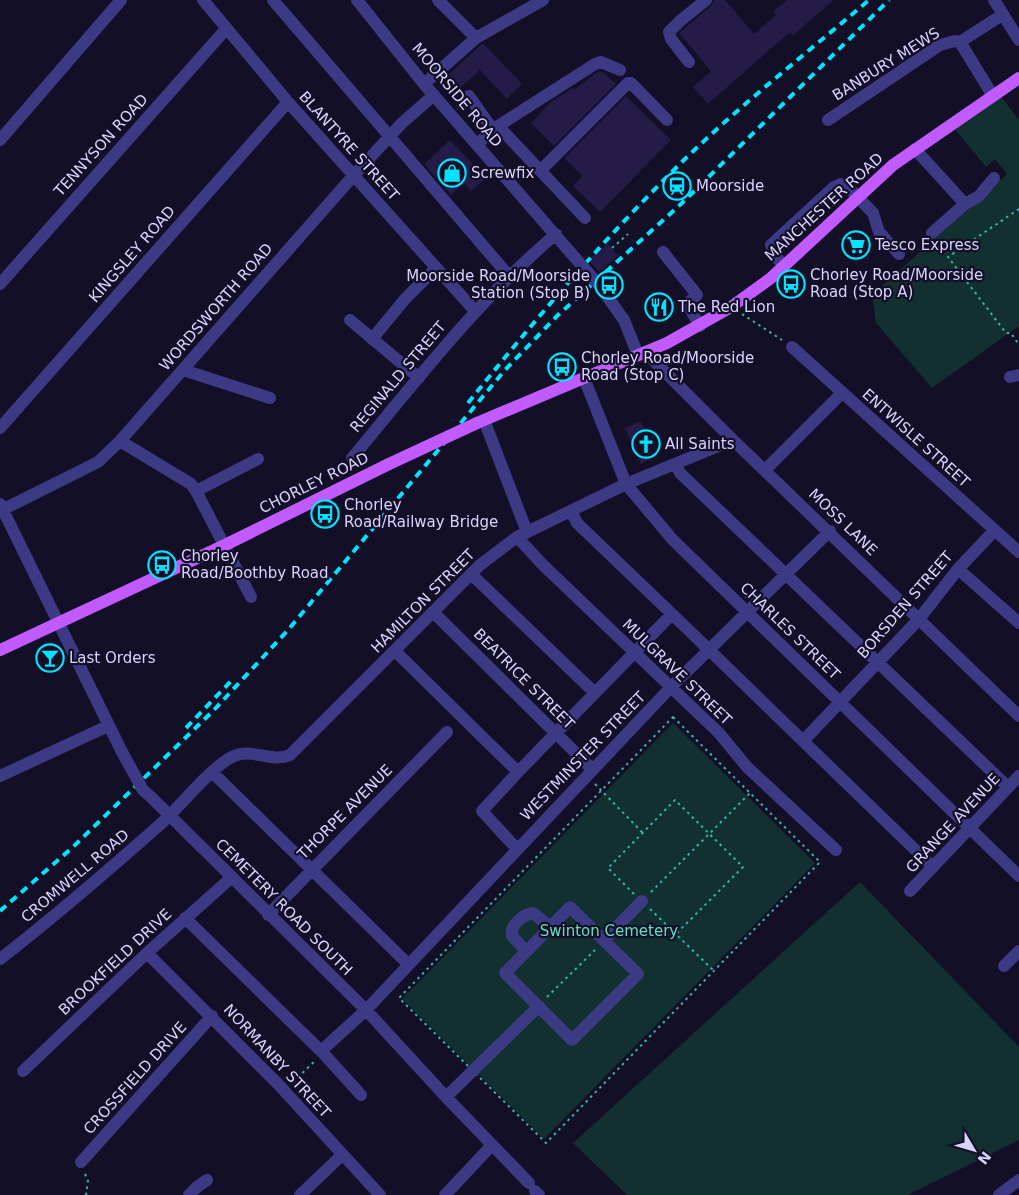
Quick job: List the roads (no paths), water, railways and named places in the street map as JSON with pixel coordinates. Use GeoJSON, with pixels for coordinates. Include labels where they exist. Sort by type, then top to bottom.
{"type":"FeatureCollection","features":[{"type":"Feature","properties":{"kind":"main road","name":"MANCHESTER ROAD"},"geometry":{"type":"LineString","coordinates":[[642,353],[700,326],[731,307],[784,266],[893,165],[1019,78]]}},
{"type":"Feature","properties":{"kind":"main road","name":"CHORLEY ROAD"},"geometry":{"type":"LineString","coordinates":[[0,650],[225,545],[481,421],[642,353]]}},
{"type":"Feature","properties":{"kind":"street"},"geometry":{"type":"LineString","coordinates":[[0,140],[121,0]]}},
{"type":"Feature","properties":{"kind":"street","name":"BLANTYRE STREET"},"geometry":{"type":"LineString","coordinates":[[204,0],[288,102],[474,311]]}},
{"type":"Feature","properties":{"kind":"street"},"geometry":{"type":"LineString","coordinates":[[273,0],[391,135],[509,276]]}},
{"type":"Feature","properties":{"kind":"street","name":"MOORSIDE ROAD"},"geometry":{"type":"LineString","coordinates":[[357,0],[424,84],[599,285],[624,320],[642,353]]}},
{"type":"Feature","properties":{"kind":"street"},"geometry":{"type":"LineString","coordinates":[[438,0],[476,38]]}},
{"type":"Feature","properties":{"kind":"street"},"geometry":{"type":"LineString","coordinates":[[424,84],[476,38],[543,0]]}},
{"type":"Feature","properties":{"kind":"street"},"geometry":{"type":"LineString","coordinates":[[690,62],[671,39],[669,32],[680,20],[706,0]]}},
{"type":"Feature","properties":{"kind":"street"},"geometry":{"type":"LineString","coordinates":[[994,0],[1019,40]]}},
{"type":"Feature","properties":{"kind":"street"},"geometry":{"type":"LineString","coordinates":[[960,42],[1002,15]]}},
{"type":"Feature","properties":{"kind":"street","name":"TENNYSON ROAD"},"geometry":{"type":"LineString","coordinates":[[0,284],[226,29]]}},
{"type":"Feature","properties":{"kind":"street","name":"BANBURY MEWS"},"geometry":{"type":"LineString","coordinates":[[828,120],[940,46],[955,41],[960,42],[993,96]]}},
{"type":"Feature","properties":{"kind":"street"},"geometry":{"type":"LineString","coordinates":[[477,144],[495,128],[539,102],[595,64],[602,62],[620,70]]}},
{"type":"Feature","properties":{"kind":"street"},"geometry":{"type":"LineString","coordinates":[[542,169],[628,83],[631,83],[667,120]]}},
{"type":"Feature","properties":{"kind":"street","name":"WORDSWORTH ROAD"},"geometry":{"type":"LineString","coordinates":[[1,508],[98,462],[120,441],[354,175],[391,135],[434,95]]}},
{"type":"Feature","properties":{"kind":"street"},"geometry":{"type":"LineString","coordinates":[[469,96],[495,128],[542,169],[585,218]]}},
{"type":"Feature","properties":{"kind":"street","name":"KINGSLEY ROAD"},"geometry":{"type":"LineString","coordinates":[[0,428],[288,102]]}},
{"type":"Feature","properties":{"kind":"street"},"geometry":{"type":"LineString","coordinates":[[915,149],[965,204]]}},
{"type":"Feature","properties":{"kind":"street"},"geometry":{"type":"LineString","coordinates":[[932,233],[965,204],[979,196],[994,178]]}},
{"type":"Feature","properties":{"kind":"street"},"geometry":{"type":"LineString","coordinates":[[784,266],[772,252],[773,243],[837,185],[848,187],[858,196],[873,213],[879,232],[899,254]]}},
{"type":"Feature","properties":{"kind":"street","name":"REGINALD STREET"},"geometry":{"type":"LineString","coordinates":[[352,458],[474,311],[509,276],[556,234]]}},
{"type":"Feature","properties":{"kind":"street"},"geometry":{"type":"LineString","coordinates":[[664,252],[696,295],[690,302],[689,307],[700,326]]}},
{"type":"Feature","properties":{"kind":"street"},"geometry":{"type":"LineString","coordinates":[[372,339],[405,299],[436,268]]}},
{"type":"Feature","properties":{"kind":"street"},"geometry":{"type":"LineString","coordinates":[[350,320],[419,378]]}},
{"type":"Feature","properties":{"kind":"street","name":"ENTWISLE STREET"},"geometry":{"type":"LineString","coordinates":[[792,347],[1019,552]]}},
{"type":"Feature","properties":{"kind":"street","name":"MOSS LANE"},"geometry":{"type":"LineString","coordinates":[[642,353],[1019,716]]}},
{"type":"Feature","properties":{"kind":"street"},"geometry":{"type":"LineString","coordinates":[[183,370],[270,398]]}},
{"type":"Feature","properties":{"kind":"street","name":"CHARLES STREET"},"geometry":{"type":"LineString","coordinates":[[584,378],[626,484],[672,539],[1019,876]]}},
{"type":"Feature","properties":{"kind":"street"},"geometry":{"type":"LineString","coordinates":[[765,470],[842,392]]}},
{"type":"Feature","properties":{"kind":"street","name":"MULGRAVE STREET"},"geometry":{"type":"LineString","coordinates":[[481,421],[522,535],[634,653],[719,733],[747,767],[834,843]]}},
{"type":"Feature","properties":{"kind":"street","name":"HAMILTON STREET"},"geometry":{"type":"LineString","coordinates":[[169,816],[213,773],[235,755],[246,754],[281,759],[290,755],[471,574],[522,535],[626,484],[733,440]]}},
{"type":"Feature","properties":{"kind":"street"},"geometry":{"type":"LineString","coordinates":[[120,441],[191,484],[251,597]]}},
{"type":"Feature","properties":{"kind":"street"},"geometry":{"type":"LineString","coordinates":[[196,491],[258,459]]}},
{"type":"Feature","properties":{"kind":"street"},"geometry":{"type":"LineString","coordinates":[[676,464],[680,473],[1008,787]]}},
{"type":"Feature","properties":{"kind":"street","name":"CEMETERY ROAD SOUTH"},"geometry":{"type":"LineString","coordinates":[[1,508],[108,726],[143,790],[366,1010],[534,1190]]}},
{"type":"Feature","properties":{"kind":"street"},"geometry":{"type":"LineString","coordinates":[[571,511],[577,523],[932,867]]}},
{"type":"Feature","properties":{"kind":"street","name":"BORSDEN STREET"},"geometry":{"type":"LineString","coordinates":[[803,741],[919,619],[958,569],[994,530]]}},
{"type":"Feature","properties":{"kind":"street","name":"WESTMINSTER STREET"},"geometry":{"type":"LineString","coordinates":[[322,1052],[366,1010],[407,963],[672,687],[747,611],[830,532]]}},
{"type":"Feature","properties":{"kind":"street"},"geometry":{"type":"LineString","coordinates":[[958,569],[1019,623]]}},
{"type":"Feature","properties":{"kind":"street"},"geometry":{"type":"LineString","coordinates":[[471,574],[595,693]]}},
{"type":"Feature","properties":{"kind":"street","name":"BEATRICE STREET"},"geometry":{"type":"LineString","coordinates":[[433,612],[593,770]]}},
{"type":"Feature","properties":{"kind":"street"},"geometry":{"type":"LineString","coordinates":[[517,849],[482,811],[555,733],[672,614]]}},
{"type":"Feature","properties":{"kind":"street"},"geometry":{"type":"LineString","coordinates":[[395,651],[518,772]]}},
{"type":"Feature","properties":{"kind":"street"},"geometry":{"type":"LineString","coordinates":[[0,776],[108,726]]}},
{"type":"Feature","properties":{"kind":"street","name":"THORPE AVENUE"},"geometry":{"type":"LineString","coordinates":[[268,915],[447,732]]}},
{"type":"Feature","properties":{"kind":"street"},"geometry":{"type":"LineString","coordinates":[[213,773],[407,963]]}},
{"type":"Feature","properties":{"kind":"street","name":"GRANGE AVENUE"},"geometry":{"type":"LineString","coordinates":[[910,891],[1019,776]]}},
{"type":"Feature","properties":{"kind":"street","name":"CROMWELL ROAD"},"geometry":{"type":"LineString","coordinates":[[0,959],[59,913],[169,816]]}},
{"type":"Feature","properties":{"kind":"street","name":"BROOKFIELD DRIVE"},"geometry":{"type":"LineString","coordinates":[[23,1071],[147,953],[231,878]]}},
{"type":"Feature","properties":{"kind":"street"},"geometry":{"type":"LineString","coordinates":[[604,940],[642,901]]}},
{"type":"Feature","properties":{"kind":"street"},"geometry":{"type":"LineString","coordinates":[[570,907],[638,974],[572,1040],[505,973],[550,927],[570,907]]}},
{"type":"Feature","properties":{"kind":"street"},"geometry":{"type":"LineString","coordinates":[[526,951],[512,936],[511,931],[522,917],[533,913],[550,927]]}},
{"type":"Feature","properties":{"kind":"street"},"geometry":{"type":"LineString","coordinates":[[185,918],[322,1052],[361,1095]]}},
{"type":"Feature","properties":{"kind":"street"},"geometry":{"type":"LineString","coordinates":[[1004,966],[1019,951]]}},
{"type":"Feature","properties":{"kind":"street","name":"NORMANBY STREET"},"geometry":{"type":"LineString","coordinates":[[147,953],[284,1090],[380,1195]]}},
{"type":"Feature","properties":{"kind":"street"},"geometry":{"type":"LineString","coordinates":[[446,1097],[538,1006]]}},
{"type":"Feature","properties":{"kind":"street","name":"CROSSFIELD DRIVE"},"geometry":{"type":"LineString","coordinates":[[81,1162],[212,1016]]}},
{"type":"Feature","properties":{"kind":"street"},"geometry":{"type":"LineString","coordinates":[[445,1195],[492,1145]]}},
{"type":"Feature","properties":{"kind":"street"},"geometry":{"type":"LineString","coordinates":[[300,1195],[342,1155]]}},
{"type":"Feature","properties":{"kind":"street"},"geometry":{"type":"LineString","coordinates":[[189,1195],[207,1180]]}},
{"type":"Feature","properties":{"kind":"street"},"geometry":{"type":"LineString","coordinates":[[999,1195],[1019,1180]]}},
{"type":"Feature","properties":{"kind":"railway"},"geometry":{"type":"LineString","coordinates":[[468,403],[573,277],[657,187],[730,117],[869,0]]}},
{"type":"Feature","properties":{"kind":"railway"},"geometry":{"type":"LineString","coordinates":[[0,911],[73,847],[214,710],[288,630],[505,370],[557,316],[681,204],[889,0]]}},
{"type":"Feature","properties":{"kind":"railway"},"geometry":{"type":"LineString","coordinates":[[186,728],[231,681]]}},
{"type":"Feature","properties":{"kind":"place","name":"Screwfix"},"geometry":{"type":"Point","coordinates":[452,173]}},
{"type":"Feature","properties":{"kind":"place","name":"Moorside"},"geometry":{"type":"Point","coordinates":[677,186]}},
{"type":"Feature","properties":{"kind":"place","name":"Tesco Express"},"geometry":{"type":"Point","coordinates":[856,245]}},
{"type":"Feature","properties":{"kind":"place","name":"Chorley Road/Moorside Road (Stop A)"},"geometry":{"type":"Point","coordinates":[791,284]}},
{"type":"Feature","properties":{"kind":"place","name":"Moorside Road/Moorside Station (Stop B)"},"geometry":{"type":"Point","coordinates":[609,285]}},
{"type":"Feature","properties":{"kind":"place","name":"The Red Lion"},"geometry":{"type":"Point","coordinates":[659,307]}},
{"type":"Feature","properties":{"kind":"place","name":"Chorley Road/Moorside Road (Stop C)"},"geometry":{"type":"Point","coordinates":[562,367]}},
{"type":"Feature","properties":{"kind":"place","name":"All Saints"},"geometry":{"type":"Point","coordinates":[646,444]}},
{"type":"Feature","properties":{"kind":"place","name":"Chorley Road/Railway Bridge"},"geometry":{"type":"Point","coordinates":[325,514]}},
{"type":"Feature","properties":{"kind":"place","name":"Chorley Road/Boothby Road"},"geometry":{"type":"Point","coordinates":[162,565]}},
{"type":"Feature","properties":{"kind":"place","name":"Last Orders"},"geometry":{"type":"Point","coordinates":[50,658]}},
{"type":"Feature","properties":{"kind":"park label","name":"Swinton Cemetery"},"geometry":{"type":"Point","coordinates":[609,931]}}]}
